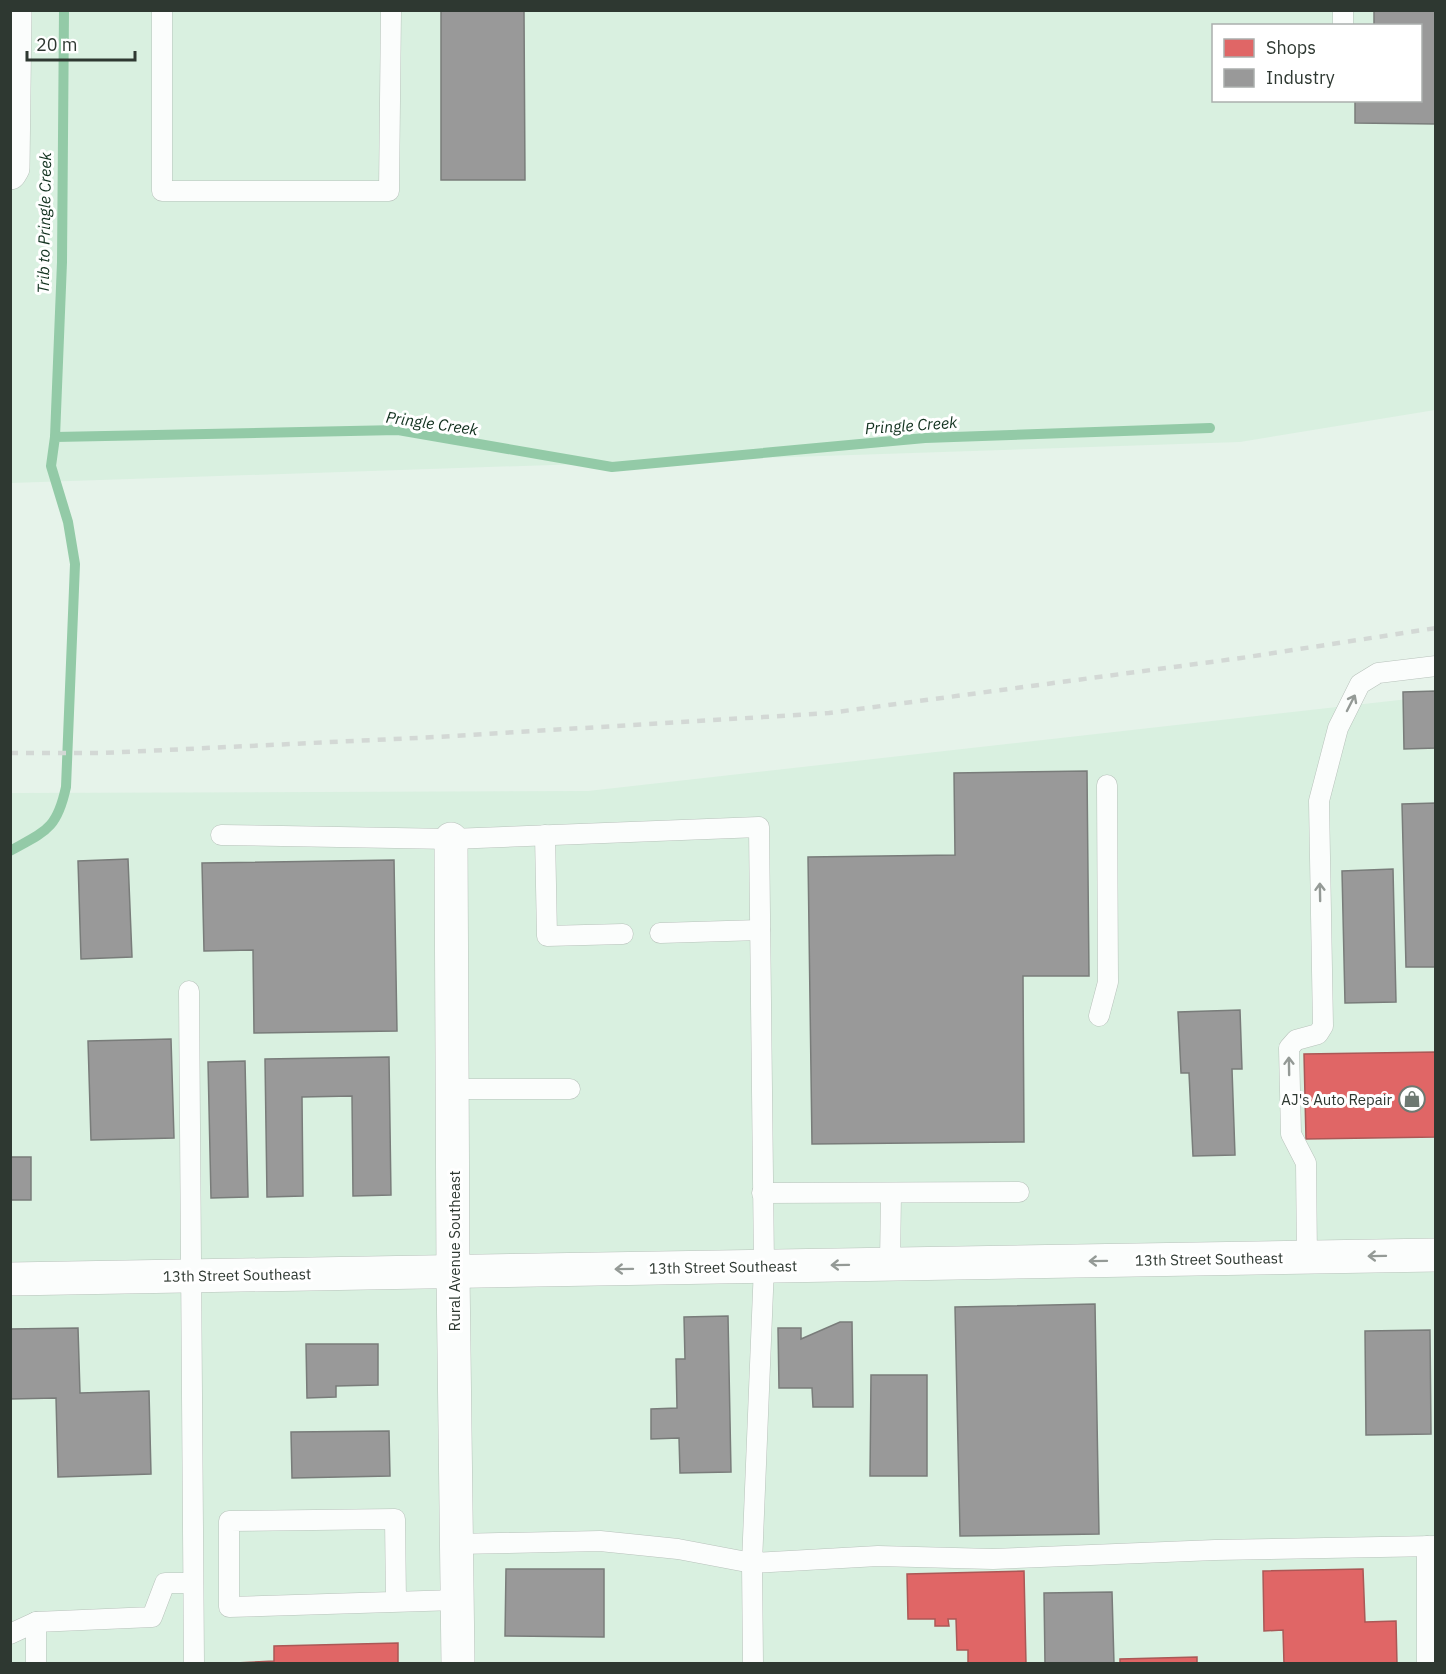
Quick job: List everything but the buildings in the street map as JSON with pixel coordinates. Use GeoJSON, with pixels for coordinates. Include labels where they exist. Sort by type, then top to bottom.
{"type":"FeatureCollection","features":[{"type":"Feature","properties":{"kind":"main road"},"geometry":{"type":"LineString","coordinates":[[10,173],[13,168],[15,10]]}},
{"type":"Feature","properties":{"kind":"main road","name":"Rural Avenue Southeast"},"geometry":{"type":"LineString","coordinates":[[451,839],[458,1664]]}},
{"type":"Feature","properties":{"kind":"main road","name":"13th Street Southeast"},"geometry":{"type":"LineString","coordinates":[[10,1279],[1436,1255]]}},
{"type":"Feature","properties":{"kind":"lane"},"geometry":{"type":"LineString","coordinates":[[162,10],[162,191],[389,191],[391,10]]}},
{"type":"Feature","properties":{"kind":"lane"},"geometry":{"type":"LineString","coordinates":[[1307,1257],[1306,1163],[1291,1134],[1289,1048],[1296,1040],[1318,1034],[1323,1026],[1318,801],[1338,728],[1360,684],[1378,674],[1436,666]]}},
{"type":"Feature","properties":{"kind":"lane"},"geometry":{"type":"LineString","coordinates":[[1099,1016],[1108,982],[1107,785]]}},
{"type":"Feature","properties":{"kind":"lane"},"geometry":{"type":"LineString","coordinates":[[221,835],[451,839],[759,826],[764,1266],[752,1563],[753,1664]]}},
{"type":"Feature","properties":{"kind":"lane"},"geometry":{"type":"LineString","coordinates":[[545,835],[547,936],[623,934]]}},
{"type":"Feature","properties":{"kind":"lane"},"geometry":{"type":"LineString","coordinates":[[660,933],[759,930]]}},
{"type":"Feature","properties":{"kind":"lane"},"geometry":{"type":"LineString","coordinates":[[189,992],[189,1276],[194,1664]]}},
{"type":"Feature","properties":{"kind":"lane"},"geometry":{"type":"LineString","coordinates":[[453,1089],[570,1089]]}},
{"type":"Feature","properties":{"kind":"lane"},"geometry":{"type":"LineString","coordinates":[[762,1193],[1019,1192]]}},
{"type":"Feature","properties":{"kind":"lane"},"geometry":{"type":"LineString","coordinates":[[890,1264],[891,1193]]}},
{"type":"Feature","properties":{"kind":"lane"},"geometry":{"type":"LineString","coordinates":[[396,1602],[395,1519],[229,1521],[229,1607],[396,1602],[457,1600]]}},
{"type":"Feature","properties":{"kind":"lane"},"geometry":{"type":"LineString","coordinates":[[456,1544],[600,1541],[678,1549],[752,1563],[878,1556],[993,1559],[1215,1550],[1431,1546],[1427,1664]]}},
{"type":"Feature","properties":{"kind":"lane"},"geometry":{"type":"LineString","coordinates":[[10,1634],[36,1622],[152,1617],[165,1584],[194,1583]]}},
{"type":"Feature","properties":{"kind":"lane"},"geometry":{"type":"LineString","coordinates":[[36,1622],[36,1664]]}},
{"type":"Feature","properties":{"kind":"shaded area"},"geometry":{"type":"Polygon","coordinates":[[[10,11],[1435,11],[1435,410],[1240,442],[11,483],[10,11]]]}},
{"type":"Feature","properties":{"kind":"shaded area"},"geometry":{"type":"Polygon","coordinates":[[[1435,696],[1435,1663],[11,1663],[10,793],[588,791],[1435,696]]]}},
{"type":"Feature","properties":{"kind":"waterway","name":"Trib to Pringle Creek"},"geometry":{"type":"LineString","coordinates":[[55,437],[62,262],[64,10]]}},
{"type":"Feature","properties":{"kind":"waterway","name":"Pringle Creek"},"geometry":{"type":"LineString","coordinates":[[10,851],[48,827],[59,812],[66,787],[75,564],[68,522],[51,466],[55,437],[398,430],[612,467],[925,438],[1210,428]]}},
{"type":"Feature","properties":{"kind":"railway"},"geometry":{"type":"LineString","coordinates":[[10,753],[103,753],[436,737],[829,713],[1241,658],[1436,628]]}},
{"type":"Feature","properties":{"kind":"place","name":"AJ's Auto Repair"},"geometry":{"type":"Point","coordinates":[1412,1099]}}]}
